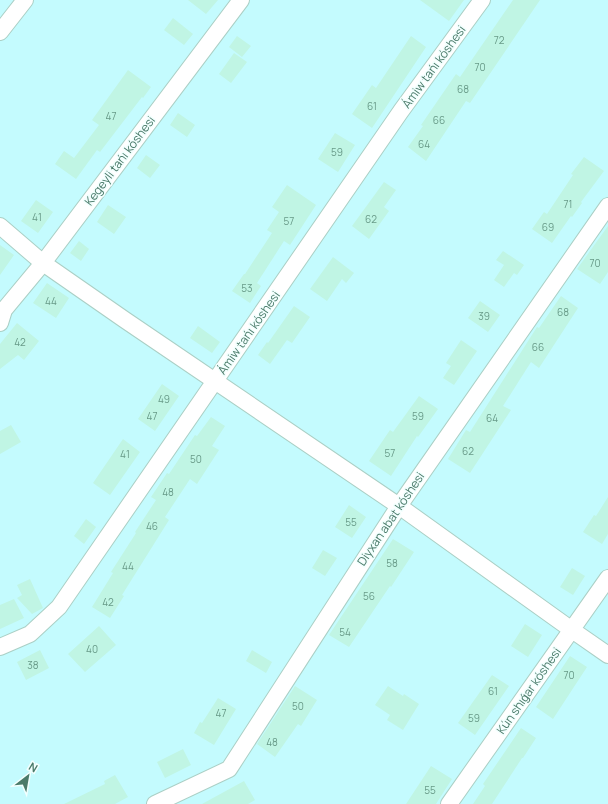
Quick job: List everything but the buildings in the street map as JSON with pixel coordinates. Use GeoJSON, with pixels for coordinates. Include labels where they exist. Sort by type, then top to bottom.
{"type":"FeatureCollection","features":[{"type":"Feature","properties":{"kind":"street"},"geometry":{"type":"LineString","coordinates":[[0,32],[25,0]]}},
{"type":"Feature","properties":{"kind":"street","name":"Kegeyli tańı kóshesi"},"geometry":{"type":"LineString","coordinates":[[0,323],[4,310],[43,263],[242,0]]}},
{"type":"Feature","properties":{"kind":"street","name":"Ámiw tańı kóshesi"},"geometry":{"type":"LineString","coordinates":[[0,647],[30,634],[59,607],[401,112],[482,0]]}},
{"type":"Feature","properties":{"kind":"street","name":"Diyxan abat kóshesi"},"geometry":{"type":"LineString","coordinates":[[155,804],[229,769],[399,506],[608,206]]}},
{"type":"Feature","properties":{"kind":"street"},"geometry":{"type":"LineString","coordinates":[[0,226],[43,263],[215,382],[399,506],[608,655]]}},
{"type":"Feature","properties":{"kind":"street","name":"Kún shıǵar kóshesi"},"geometry":{"type":"LineString","coordinates":[[449,804],[608,578]]}},
{"type":"Feature","properties":{"kind":"sand"},"geometry":{"type":"Polygon","coordinates":[[[0,0],[608,0],[608,804],[0,804],[0,0]]]}}]}
